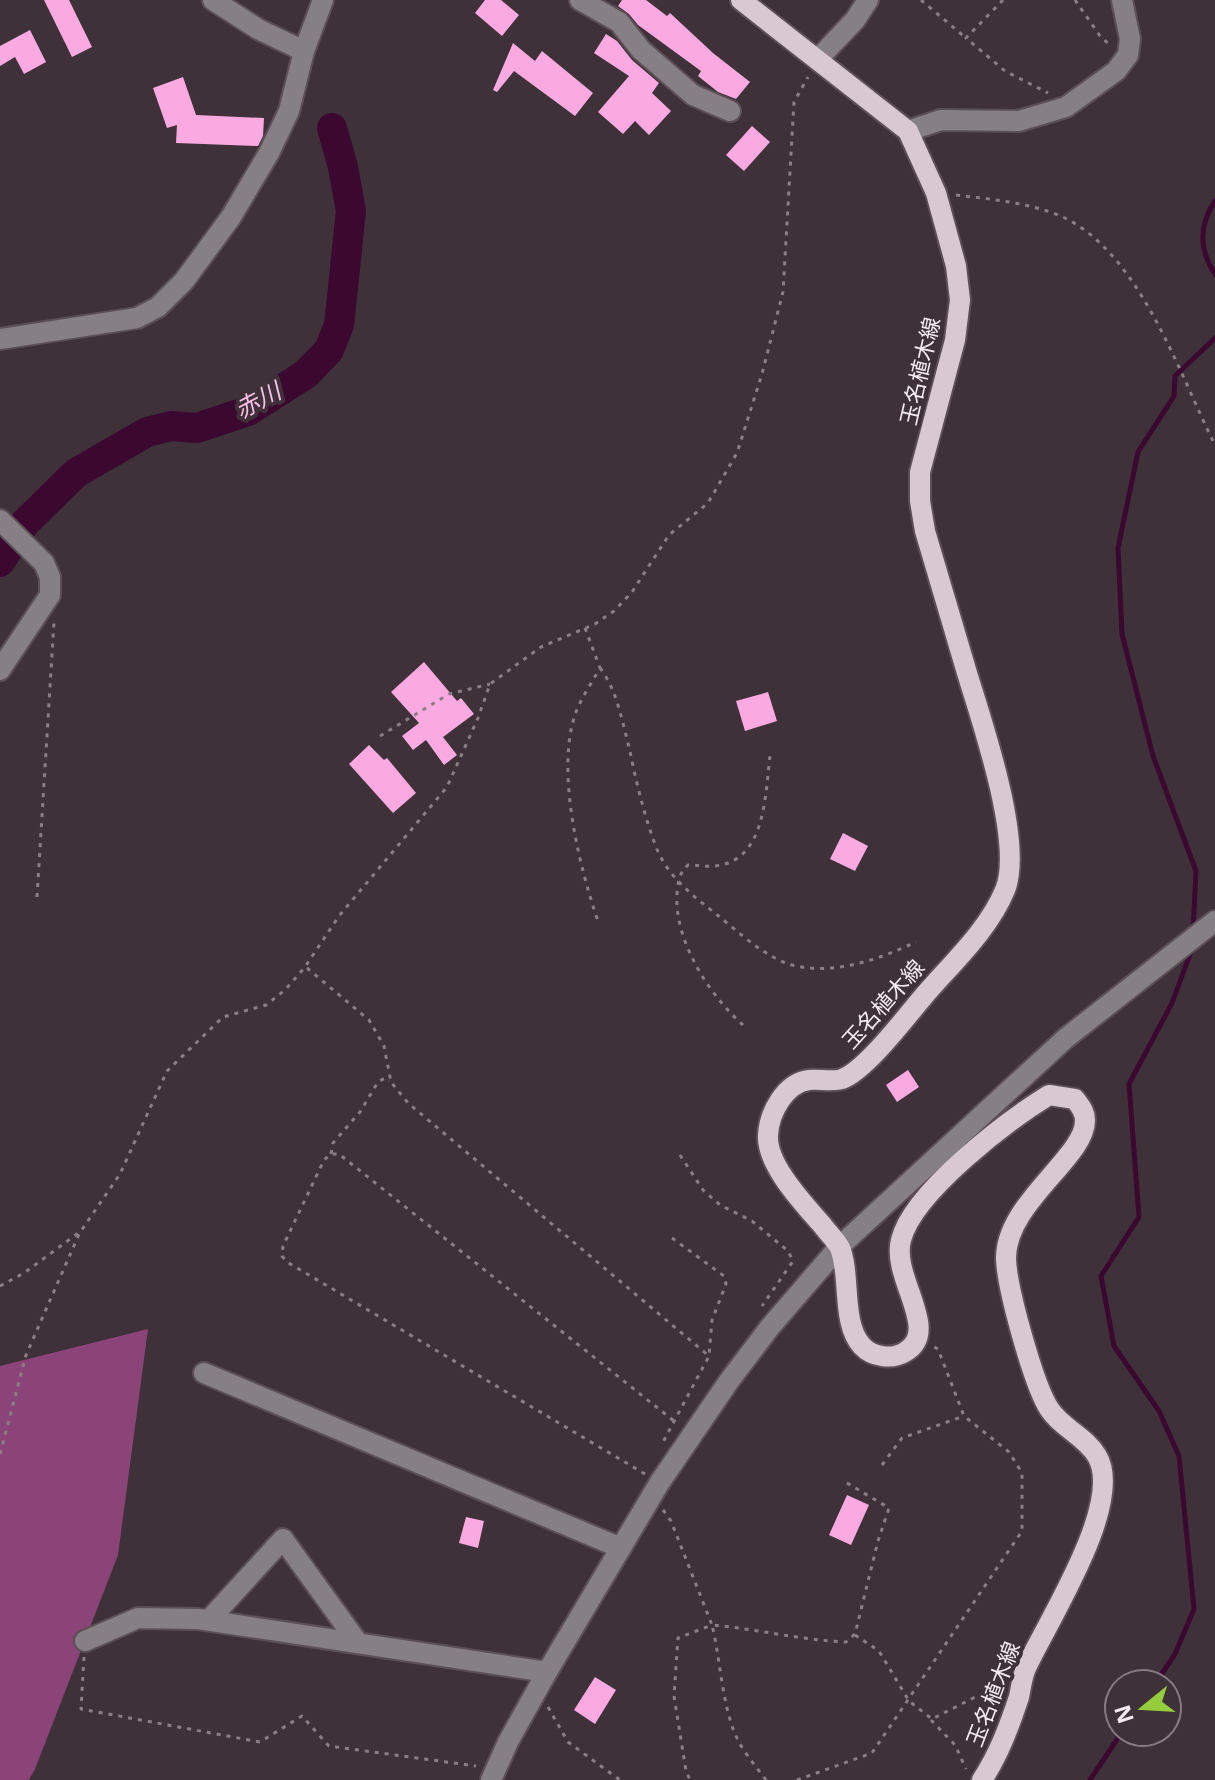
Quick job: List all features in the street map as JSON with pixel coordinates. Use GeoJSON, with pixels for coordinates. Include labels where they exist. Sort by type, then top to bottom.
{"type":"FeatureCollection","features":[{"type":"Feature","properties":{"kind":"main road","name":"玉名植木線"},"geometry":{"type":"LineString","coordinates":[[741,0],[908,131],[936,193],[956,266],[960,300],[955,340],[920,472],[920,501],[925,531],[1000,782],[1010,861],[1006,888],[990,918],[858,1069],[843,1078],[795,1083],[785,1092],[771,1121],[768,1145],[794,1191],[839,1247],[853,1327],[861,1345],[877,1355],[895,1356],[909,1350],[918,1338],[921,1324],[899,1259],[901,1238],[911,1219],[939,1183],[1044,1098],[1055,1095],[1075,1099],[1083,1109],[1085,1120],[1078,1142],[1020,1215],[1011,1233],[1006,1259],[1019,1321],[1039,1390],[1061,1424],[1097,1456],[1103,1473],[1104,1494],[1094,1528],[1025,1672],[1002,1744],[982,1780]]}},
{"type":"Feature","properties":{"kind":"street"},"geometry":{"type":"LineString","coordinates":[[213,0],[258,29],[304,51]]}},
{"type":"Feature","properties":{"kind":"street"},"geometry":{"type":"LineString","coordinates":[[0,339],[114,324],[137,318],[158,307],[184,281],[231,217],[269,153],[289,111],[304,51],[323,0]]}},
{"type":"Feature","properties":{"kind":"street"},"geometry":{"type":"LineString","coordinates":[[580,0],[619,22],[641,50],[693,95],[730,111]]}},
{"type":"Feature","properties":{"kind":"street"},"geometry":{"type":"LineString","coordinates":[[818,59],[855,20],[868,0]]}},
{"type":"Feature","properties":{"kind":"street"},"geometry":{"type":"LineString","coordinates":[[908,131],[941,120],[1019,121],[1066,107],[1116,71],[1128,55],[1130,39],[1122,0]]}},
{"type":"Feature","properties":{"kind":"street"},"geometry":{"type":"LineString","coordinates":[[0,520],[44,563],[50,577],[50,595],[0,670]]}},
{"type":"Feature","properties":{"kind":"street"},"geometry":{"type":"LineString","coordinates":[[493,1775],[542,1681],[656,1489],[729,1381],[770,1327],[839,1247],[1066,1038],[1215,921]]}},
{"type":"Feature","properties":{"kind":"street"},"geometry":{"type":"LineString","coordinates":[[204,1373],[621,1548]]}},
{"type":"Feature","properties":{"kind":"street"},"geometry":{"type":"LineString","coordinates":[[209,1620],[283,1539],[358,1643]]}},
{"type":"Feature","properties":{"kind":"street"},"geometry":{"type":"LineString","coordinates":[[85,1641],[138,1618],[209,1620],[358,1643],[542,1681]]}},
{"type":"Feature","properties":{"kind":"path"},"geometry":{"type":"LineString","coordinates":[[921,0],[1005,71],[1055,97],[1066,107]]}},
{"type":"Feature","properties":{"kind":"path"},"geometry":{"type":"LineString","coordinates":[[966,38],[1003,0]]}},
{"type":"Feature","properties":{"kind":"path"},"geometry":{"type":"LineString","coordinates":[[1075,0],[1100,36],[1113,48],[1128,55]]}},
{"type":"Feature","properties":{"kind":"path"},"geometry":{"type":"LineString","coordinates":[[380,736],[449,694],[490,684],[541,647],[585,628],[614,611],[632,592],[669,535],[708,503],[737,453],[783,292],[794,102],[818,59]]}},
{"type":"Feature","properties":{"kind":"path"},"geometry":{"type":"LineString","coordinates":[[936,193],[1016,202],[1056,214],[1085,232],[1130,277],[1181,370],[1215,445]]}},
{"type":"Feature","properties":{"kind":"path"},"geometry":{"type":"LineString","coordinates":[[37,897],[55,601],[50,595]]}},
{"type":"Feature","properties":{"kind":"path"},"geometry":{"type":"LineString","coordinates":[[585,628],[622,718],[642,805],[656,848],[666,869],[678,882],[766,952],[792,964],[813,967],[848,965],[885,957],[916,942]]}},
{"type":"Feature","properties":{"kind":"path"},"geometry":{"type":"LineString","coordinates":[[598,921],[582,876],[574,827],[569,741],[576,712],[600,668]]}},
{"type":"Feature","properties":{"kind":"path"},"geometry":{"type":"LineString","coordinates":[[0,1454],[26,1355],[81,1231],[120,1174],[167,1071],[223,1017],[266,1005],[285,990],[305,967],[339,916],[447,787],[490,684]]}},
{"type":"Feature","properties":{"kind":"path"},"geometry":{"type":"LineString","coordinates":[[743,1025],[716,995],[687,949],[680,930],[678,882],[688,865],[716,866],[736,860],[751,848],[761,817],[770,756]]}},
{"type":"Feature","properties":{"kind":"path"},"geometry":{"type":"LineString","coordinates":[[305,967],[359,1011],[378,1032],[391,1082]]}},
{"type":"Feature","properties":{"kind":"path"},"geometry":{"type":"LineString","coordinates":[[709,1356],[408,1103],[385,1078],[378,1082],[360,1112],[333,1143],[331,1154],[324,1160],[283,1246],[282,1256],[287,1262],[656,1489],[712,1625],[723,1690],[738,1742],[766,1780]]}},
{"type":"Feature","properties":{"kind":"path"},"geometry":{"type":"LineString","coordinates":[[331,1154],[339,1154],[674,1421]]}},
{"type":"Feature","properties":{"kind":"path"},"geometry":{"type":"LineString","coordinates":[[680,1155],[703,1190],[720,1205],[752,1221],[788,1251],[793,1261],[762,1306],[762,1316],[770,1327]]}},
{"type":"Feature","properties":{"kind":"path"},"geometry":{"type":"LineString","coordinates":[[0,1286],[24,1273],[81,1231]]}},
{"type":"Feature","properties":{"kind":"path"},"geometry":{"type":"LineString","coordinates":[[660,1448],[709,1356],[712,1320],[726,1284],[724,1276],[672,1238]]}},
{"type":"Feature","properties":{"kind":"path"},"geometry":{"type":"LineString","coordinates":[[797,1780],[872,1753],[1022,1531],[1022,1473],[1009,1452],[964,1416],[938,1349],[918,1338]]}},
{"type":"Feature","properties":{"kind":"path"},"geometry":{"type":"LineString","coordinates":[[882,1465],[902,1438],[964,1416]]}},
{"type":"Feature","properties":{"kind":"path"},"geometry":{"type":"LineString","coordinates":[[690,1780],[674,1696],[678,1638],[712,1625],[753,1629],[804,1640],[846,1642],[855,1634],[889,1508],[842,1480]]}},
{"type":"Feature","properties":{"kind":"path"},"geometry":{"type":"LineString","coordinates":[[855,1634],[879,1651],[909,1701],[955,1745],[969,1780]]}},
{"type":"Feature","properties":{"kind":"path"},"geometry":{"type":"LineString","coordinates":[[85,1641],[81,1709],[260,1742],[302,1716],[329,1746],[493,1775]]}},
{"type":"Feature","properties":{"kind":"path"},"geometry":{"type":"LineString","coordinates":[[928,1716],[932,1719],[1025,1672]]}},
{"type":"Feature","properties":{"kind":"path"},"geometry":{"type":"LineString","coordinates":[[542,1681],[568,1742],[620,1780]]}},
{"type":"Feature","properties":{"kind":"shaded area"},"geometry":{"type":"Polygon","coordinates":[[[148,1329],[118,1555],[35,1769],[29,1780],[0,1780],[0,1366],[148,1329]]]}},
{"type":"Feature","properties":{"kind":"building"},"geometry":{"type":"Polygon","coordinates":[[[44,0],[69,0],[92,47],[72,57],[44,0]]]}},
{"type":"Feature","properties":{"kind":"building"},"geometry":{"type":"Polygon","coordinates":[[[485,0],[501,0],[519,15],[502,36],[475,13],[485,0]]]}},
{"type":"Feature","properties":{"kind":"building"},"geometry":{"type":"Polygon","coordinates":[[[622,0],[646,0],[667,16],[670,13],[750,82],[736,99],[718,92],[698,76],[701,71],[638,25],[618,6],[622,0]]]}},
{"type":"Feature","properties":{"kind":"building"},"geometry":{"type":"Polygon","coordinates":[[[30,30],[46,62],[24,74],[15,57],[0,66],[0,46],[30,30]]]}},
{"type":"Feature","properties":{"kind":"building"},"geometry":{"type":"Polygon","coordinates":[[[606,34],[659,83],[652,93],[671,111],[649,135],[635,121],[623,134],[598,112],[629,76],[594,53],[606,34]]]}},
{"type":"Feature","properties":{"kind":"building"},"geometry":{"type":"Polygon","coordinates":[[[513,43],[535,61],[542,51],[593,93],[575,116],[514,71],[497,92],[493,90],[513,43]]]}},
{"type":"Feature","properties":{"kind":"building"},"geometry":{"type":"Polygon","coordinates":[[[183,77],[196,115],[264,118],[263,136],[258,146],[176,143],[177,125],[167,128],[153,88],[183,77]]]}},
{"type":"Feature","properties":{"kind":"building"},"geometry":{"type":"Polygon","coordinates":[[[752,126],[770,142],[744,171],[726,155],[752,126]]]}},
{"type":"Feature","properties":{"kind":"building"},"geometry":{"type":"Polygon","coordinates":[[[424,662],[457,701],[461,698],[474,714],[443,737],[457,755],[444,765],[426,740],[413,750],[402,736],[419,723],[391,692],[424,662]]]}},
{"type":"Feature","properties":{"kind":"building"},"geometry":{"type":"Polygon","coordinates":[[[768,692],[777,721],[745,731],[736,701],[768,692]]]}},
{"type":"Feature","properties":{"kind":"building"},"geometry":{"type":"Polygon","coordinates":[[[369,745],[384,760],[387,758],[416,793],[393,813],[349,764],[369,745]]]}},
{"type":"Feature","properties":{"kind":"building"},"geometry":{"type":"Polygon","coordinates":[[[843,833],[868,846],[855,871],[830,859],[843,833]]]}},
{"type":"Feature","properties":{"kind":"building"},"geometry":{"type":"Polygon","coordinates":[[[908,1070],[919,1087],[897,1102],[886,1085],[908,1070]]]}},
{"type":"Feature","properties":{"kind":"building"},"geometry":{"type":"Polygon","coordinates":[[[847,1495],[869,1505],[851,1545],[829,1535],[847,1495]]]}},
{"type":"Feature","properties":{"kind":"building"},"geometry":{"type":"Polygon","coordinates":[[[466,1517],[484,1521],[478,1548],[459,1543],[466,1517]]]}},
{"type":"Feature","properties":{"kind":"building"},"geometry":{"type":"Polygon","coordinates":[[[595,1677],[616,1690],[595,1724],[574,1710],[595,1677]]]}},
{"type":"Feature","properties":{"kind":"waterway","name":"赤川"},"geometry":{"type":"LineString","coordinates":[[0,562],[25,523],[76,473],[147,432],[171,426],[197,428],[248,411],[306,374],[329,350],[339,325],[351,211],[332,128]]}},
{"type":"Feature","properties":{"kind":"waterway"},"geometry":{"type":"LineString","coordinates":[[1215,201],[1206,219],[1203,238],[1206,256],[1215,274]]}},
{"type":"Feature","properties":{"kind":"waterway"},"geometry":{"type":"LineString","coordinates":[[1193,931],[1196,871],[1153,756],[1122,634],[1118,548],[1138,452],[1174,396],[1175,376],[1215,338]]}},
{"type":"Feature","properties":{"kind":"waterway"},"geometry":{"type":"LineString","coordinates":[[1166,1668],[1194,1609],[1179,1456],[1159,1411],[1114,1346],[1101,1276],[1139,1217],[1129,1084],[1172,1003],[1192,949]]}},
{"type":"Feature","properties":{"kind":"waterway"},"geometry":{"type":"LineString","coordinates":[[1090,1780],[1111,1748]]}}]}
